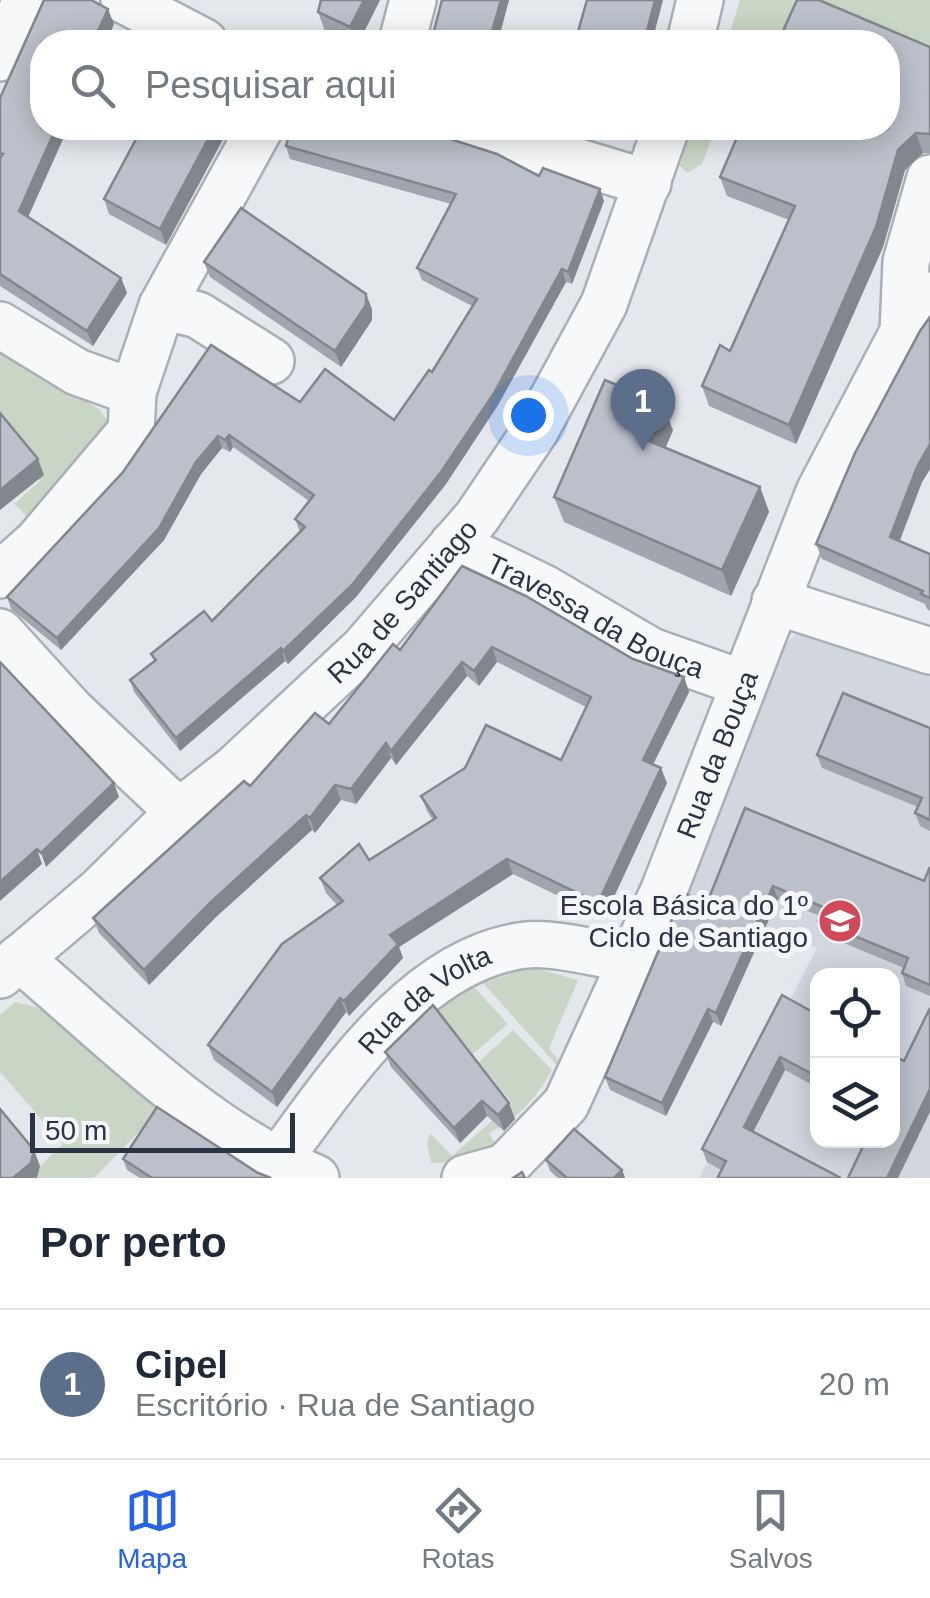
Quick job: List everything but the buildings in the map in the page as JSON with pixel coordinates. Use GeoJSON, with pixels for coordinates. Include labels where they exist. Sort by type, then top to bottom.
{"type":"FeatureCollection","features":[{"type":"Feature","properties":{"kind":"street"},"geometry":{"type":"LineString","coordinates":[[0,58],[26,0]]}},
{"type":"Feature","properties":{"kind":"street"},"geometry":{"type":"LineString","coordinates":[[124,0],[181,30]]}},
{"type":"Feature","properties":{"kind":"street"},"geometry":{"type":"LineString","coordinates":[[405,30],[413,0]]}},
{"type":"Feature","properties":{"kind":"street"},"geometry":{"type":"LineString","coordinates":[[693,30],[700,0]]}},
{"type":"Feature","properties":{"kind":"street"},"geometry":{"type":"LineString","coordinates":[[0,575],[37,542],[130,431],[133,392],[162,306],[253,140]]}},
{"type":"Feature","properties":{"kind":"street"},"geometry":{"type":"LineString","coordinates":[[505,140],[648,184]]}},
{"type":"Feature","properties":{"kind":"street","name":"Rua de Santiago"},"geometry":{"type":"LineString","coordinates":[[10,967],[99,891],[179,812],[234,769],[363,649],[453,544],[535,430],[604,304],[662,140]]}},
{"type":"Feature","properties":{"kind":"street"},"geometry":{"type":"LineString","coordinates":[[903,332],[906,262],[930,178]]}},
{"type":"Feature","properties":{"kind":"street","name":"Rua da Bouça"},"geometry":{"type":"LineString","coordinates":[[465,1178],[505,1167],[566,1104],[664,890],[819,492],[903,332],[930,295]]}},
{"type":"Feature","properties":{"kind":"street"},"geometry":{"type":"LineString","coordinates":[[162,306],[198,315],[271,361]]}},
{"type":"Feature","properties":{"kind":"street"},"geometry":{"type":"LineString","coordinates":[[0,325],[77,372],[133,392]]}},
{"type":"Feature","properties":{"kind":"street","name":"Travessa da Bouça"},"geometry":{"type":"LineString","coordinates":[[453,544],[544,588],[652,651],[742,683]]}},
{"type":"Feature","properties":{"kind":"street"},"geometry":{"type":"LineString","coordinates":[[775,601],[930,650]]}},
{"type":"Feature","properties":{"kind":"street"},"geometry":{"type":"LineString","coordinates":[[0,632],[71,710],[179,812]]}},
{"type":"Feature","properties":{"kind":"street","name":"Rua da Volta"},"geometry":{"type":"LineString","coordinates":[[297,1170],[348,1067],[435,979],[492,954],[528,945],[632,959]]}},
{"type":"Feature","properties":{"kind":"street"},"geometry":{"type":"LineString","coordinates":[[10,967],[168,1086],[297,1170]]}},
{"type":"Feature","properties":{"kind":"shaded area","name":"Escola Básica do 1º Ciclo de Santiago"},"geometry":{"type":"Polygon","coordinates":[[[801,629],[930,672],[930,1178],[699,1178],[817,948],[682,894],[779,650],[801,629]]]}},
{"type":"Feature","properties":{"kind":"green space"},"geometry":{"type":"Polygon","coordinates":[[[740,0],[930,0],[930,63],[900,48],[900,30],[731,30],[740,0]]]}},
{"type":"Feature","properties":{"kind":"green space"},"geometry":{"type":"Polygon","coordinates":[[[686,140],[711,140],[702,164],[687,173],[680,166],[686,140]]]}},
{"type":"Feature","properties":{"kind":"green space"},"geometry":{"type":"Polygon","coordinates":[[[0,348],[99,409],[109,423],[32,521],[14,504],[40,481],[0,418],[0,348]]]}},
{"type":"Feature","properties":{"kind":"green space"},"geometry":{"type":"Polygon","coordinates":[[[531,967],[578,980],[549,1048],[564,1067],[562,1071],[483,983],[531,967]]]}},
{"type":"Feature","properties":{"kind":"green space"},"geometry":{"type":"Polygon","coordinates":[[[474,987],[508,1024],[473,1054],[435,1008],[438,1000],[443,1007],[474,987]]]}},
{"type":"Feature","properties":{"kind":"green space"},"geometry":{"type":"Polygon","coordinates":[[[15,1002],[49,1010],[160,1110],[94,1178],[37,1178],[40,1166],[63,1144],[0,1072],[0,1015],[15,1002]]]}},
{"type":"Feature","properties":{"kind":"green space"},"geometry":{"type":"Polygon","coordinates":[[[513,1030],[552,1070],[546,1080],[518,1114],[489,1133],[496,1146],[451,1162],[431,1163],[427,1143],[430,1133],[452,1156],[512,1103],[479,1062],[513,1030]]]}},
{"type":"Feature","properties":{"kind":"place","name":"Cipel"},"geometry":{"type":"Point","coordinates":[643,451]}},
{"type":"Feature","properties":{"kind":"place","name":"Escola Básica do 1º Ciclo de Santiago"},"geometry":{"type":"Point","coordinates":[840,921]}}]}
